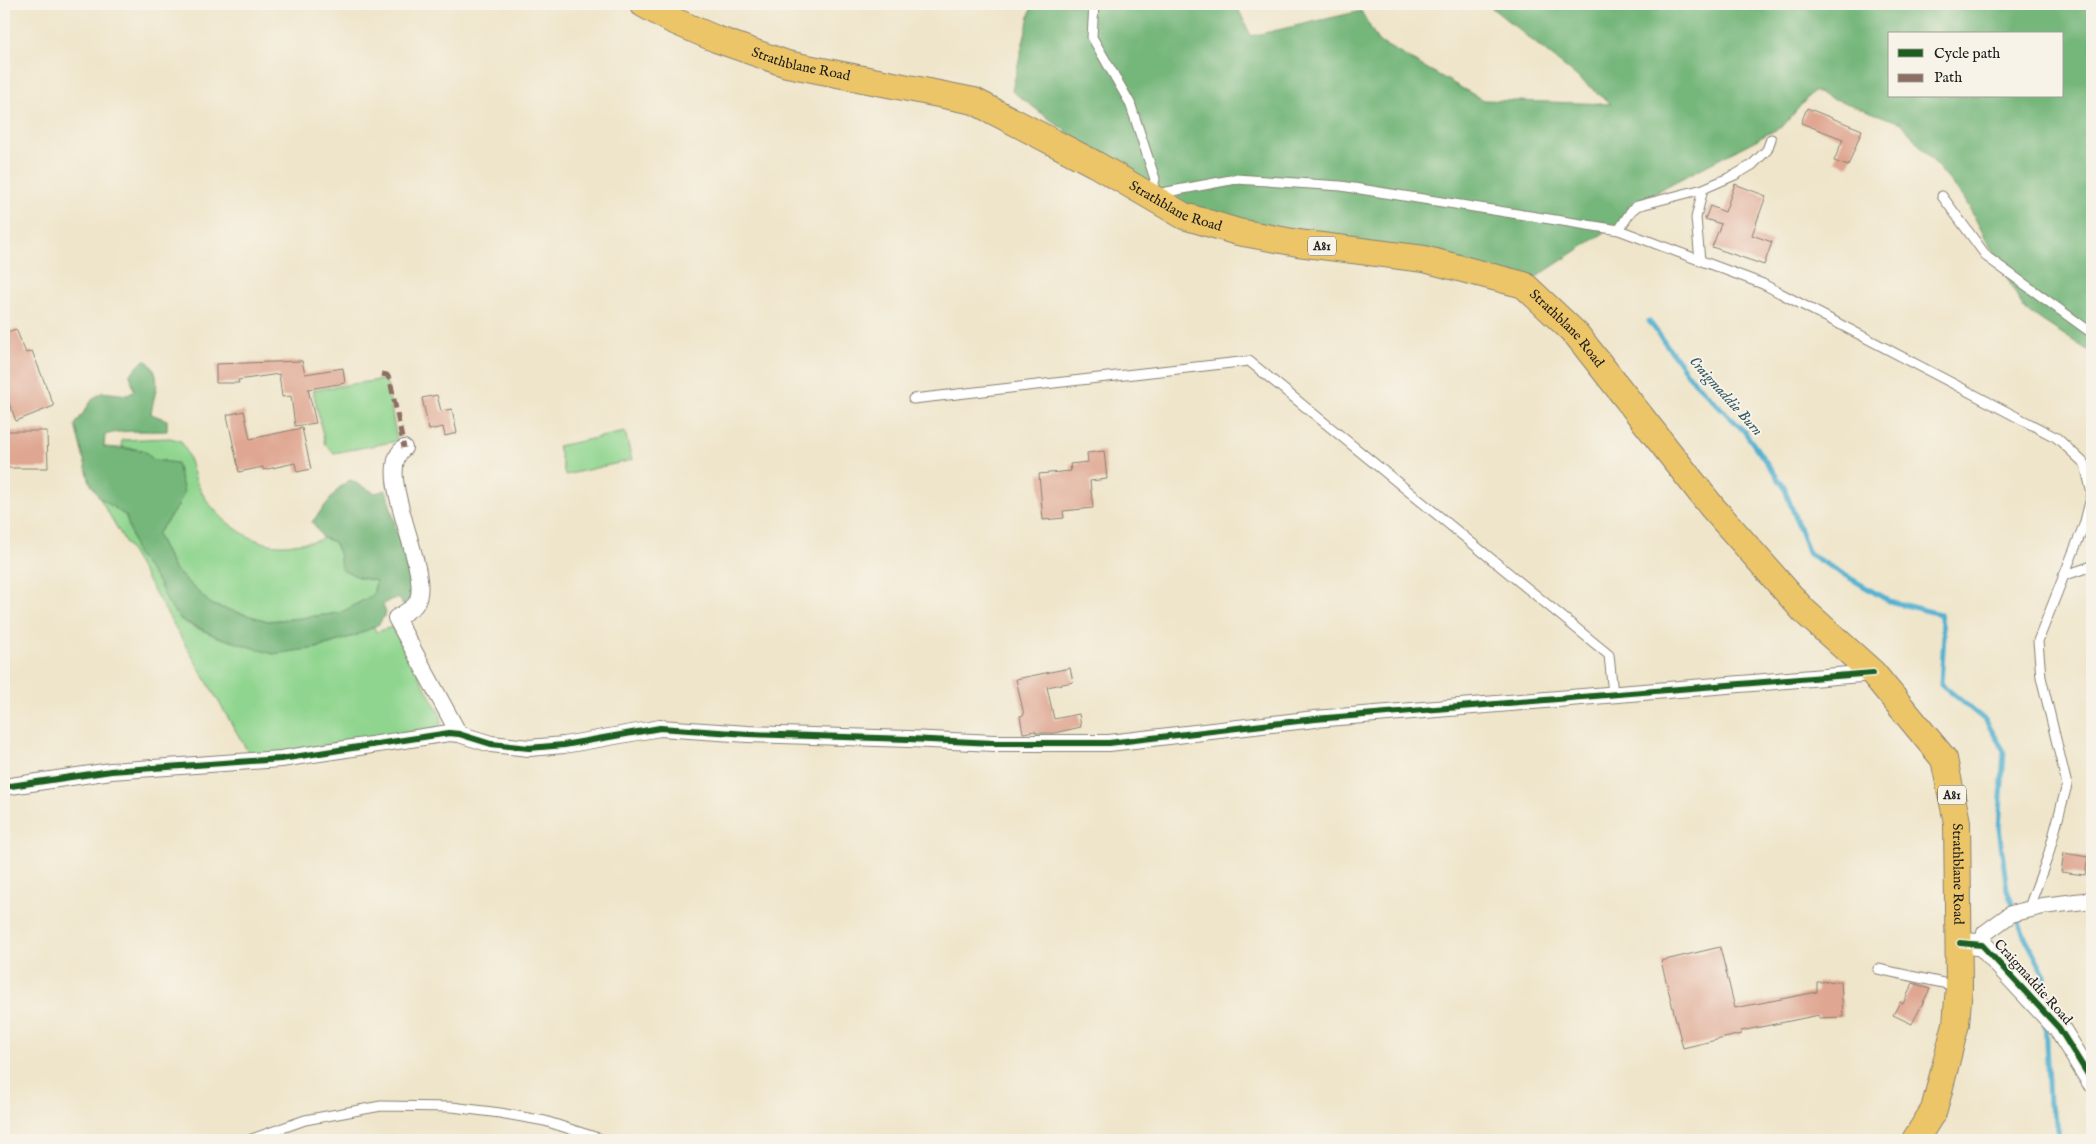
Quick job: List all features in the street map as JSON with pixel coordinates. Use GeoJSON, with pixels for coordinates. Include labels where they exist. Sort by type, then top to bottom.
{"type":"FeatureCollection","features":[{"type":"Feature","properties":{"kind":"main road","name":"Strathblane Road"},"geometry":{"type":"LineString","coordinates":[[643,4],[672,20],[716,39],[788,64],[974,101],[1095,164],[1184,216],[1238,232],[1298,243],[1424,259],[1524,285],[1576,334],[1712,507],[1804,611],[1872,673],[1944,759],[1957,822],[1971,944],[1959,987],[1956,1024],[1934,1110],[1915,1140]]}},
{"type":"Feature","properties":{"kind":"street"},"geometry":{"type":"LineString","coordinates":[[404,448],[398,452],[394,460],[398,498],[420,582],[415,605],[396,618],[459,734]]}},
{"type":"Feature","properties":{"kind":"street"},"geometry":{"type":"LineString","coordinates":[[4,787],[111,771],[281,759],[449,733],[459,734],[491,744],[530,748],[564,745],[660,728],[748,734],[909,739],[994,744],[1109,743],[1315,719],[1872,673]]}},
{"type":"Feature","properties":{"kind":"street"},"geometry":{"type":"LineString","coordinates":[[1971,944],[2011,914],[2092,900]]}},
{"type":"Feature","properties":{"kind":"street","name":"Craigmaddie Road"},"geometry":{"type":"LineString","coordinates":[[1971,944],[2059,1028],[2092,1081]]}},
{"type":"Feature","properties":{"kind":"lane"},"geometry":{"type":"LineString","coordinates":[[1094,4],[1092,37],[1130,103],[1155,178],[1151,195],[1236,179],[1341,186],[1619,230],[1763,284],[2057,438],[2085,464],[2092,494],[2084,525],[2038,641],[2041,677],[2067,785],[2048,856],[2028,910]]}},
{"type":"Feature","properties":{"kind":"lane"},"geometry":{"type":"LineString","coordinates":[[1619,230],[1631,210],[1637,206],[1702,189],[1752,165],[1767,150],[1771,139]]}},
{"type":"Feature","properties":{"kind":"lane"},"geometry":{"type":"LineString","coordinates":[[1700,260],[1696,218],[1702,189]]}},
{"type":"Feature","properties":{"kind":"lane"},"geometry":{"type":"LineString","coordinates":[[1942,196],[1987,258],[2092,333]]}},
{"type":"Feature","properties":{"kind":"lane"},"geometry":{"type":"LineString","coordinates":[[913,399],[1249,361],[1609,655],[1613,694]]}},
{"type":"Feature","properties":{"kind":"lane"},"geometry":{"type":"LineString","coordinates":[[2063,576],[2092,566]]}},
{"type":"Feature","properties":{"kind":"lane"},"geometry":{"type":"LineString","coordinates":[[1878,968],[1959,987]]}},
{"type":"Feature","properties":{"kind":"lane"},"geometry":{"type":"LineString","coordinates":[[249,1140],[305,1120],[381,1106],[452,1107],[500,1113],[545,1121],[604,1140]]}},
{"type":"Feature","properties":{"kind":"green space"},"geometry":{"type":"Polygon","coordinates":[[[1032,4],[1236,4],[1251,36],[1361,11],[1378,41],[1483,100],[1611,104],[1487,4],[2092,4],[2092,353],[2024,309],[1964,198],[1901,123],[1813,91],[1783,126],[1638,201],[1616,225],[1524,285],[1298,243],[1151,195],[1012,91],[1032,4]]]}},
{"type":"Feature","properties":{"kind":"green space"},"geometry":{"type":"Polygon","coordinates":[[[145,359],[155,372],[157,385],[151,414],[167,420],[167,431],[112,433],[105,435],[104,447],[143,450],[154,460],[177,463],[184,492],[178,506],[157,534],[174,569],[212,605],[268,621],[340,613],[373,595],[376,581],[358,577],[341,569],[339,553],[334,542],[323,538],[312,522],[339,488],[350,480],[375,493],[386,490],[412,587],[411,595],[405,604],[403,606],[400,599],[393,599],[387,602],[383,605],[386,613],[379,624],[357,635],[316,648],[273,654],[218,637],[180,619],[168,603],[159,583],[136,553],[126,516],[99,497],[90,483],[75,425],[92,400],[102,392],[128,395],[134,391],[130,374],[145,359]]]}},
{"type":"Feature","properties":{"kind":"green space"},"geometry":{"type":"Polygon","coordinates":[[[386,379],[397,441],[334,453],[325,445],[313,390],[386,379]]]}},
{"type":"Feature","properties":{"kind":"green space"},"geometry":{"type":"Polygon","coordinates":[[[625,432],[632,460],[565,475],[558,446],[625,432]]]}},
{"type":"Feature","properties":{"kind":"green space"},"geometry":{"type":"Polygon","coordinates":[[[170,438],[181,441],[201,491],[213,509],[230,525],[250,537],[270,544],[289,545],[312,542],[323,538],[334,542],[339,553],[358,577],[376,581],[373,595],[340,613],[268,621],[212,605],[174,569],[157,534],[178,506],[184,492],[164,460],[154,460],[143,450],[121,447],[122,440],[170,438]]]}},
{"type":"Feature","properties":{"kind":"green space"},"geometry":{"type":"Polygon","coordinates":[[[99,497],[126,516],[149,569],[159,583],[168,603],[180,619],[218,637],[273,653],[317,648],[357,635],[374,627],[376,632],[392,627],[441,716],[441,724],[437,728],[251,757],[99,497]]]}},
{"type":"Feature","properties":{"kind":"building"},"geometry":{"type":"Polygon","coordinates":[[[1807,108],[1862,130],[1848,166],[1834,161],[1843,139],[1801,123],[1807,108]]]}},
{"type":"Feature","properties":{"kind":"building"},"geometry":{"type":"Polygon","coordinates":[[[1735,184],[1766,196],[1752,235],[1772,242],[1764,265],[1712,247],[1721,224],[1705,219],[1710,206],[1725,212],[1735,184]]]}},
{"type":"Feature","properties":{"kind":"building"},"geometry":{"type":"Polygon","coordinates":[[[16,329],[26,353],[32,351],[54,406],[16,421],[4,390],[4,333],[16,329]]]}},
{"type":"Feature","properties":{"kind":"building"},"geometry":{"type":"Polygon","coordinates":[[[302,361],[305,374],[343,368],[345,383],[308,389],[316,423],[295,426],[291,396],[282,397],[279,374],[238,380],[239,383],[216,383],[216,364],[302,361]]]}},
{"type":"Feature","properties":{"kind":"building"},"geometry":{"type":"Polygon","coordinates":[[[437,395],[441,411],[452,409],[457,433],[445,436],[443,427],[429,430],[422,398],[437,395]]]}},
{"type":"Feature","properties":{"kind":"building"},"geometry":{"type":"Polygon","coordinates":[[[244,411],[250,439],[302,428],[311,469],[297,472],[295,463],[263,470],[263,467],[239,472],[227,415],[244,411]]]}},
{"type":"Feature","properties":{"kind":"building"},"geometry":{"type":"Polygon","coordinates":[[[4,431],[47,431],[48,468],[4,468],[4,431]]]}},
{"type":"Feature","properties":{"kind":"building"},"geometry":{"type":"Polygon","coordinates":[[[1104,451],[1107,479],[1090,481],[1093,508],[1063,511],[1064,518],[1043,520],[1039,474],[1071,471],[1070,464],[1088,462],[1087,453],[1104,451]]]}},
{"type":"Feature","properties":{"kind":"building"},"geometry":{"type":"Polygon","coordinates":[[[1070,668],[1073,682],[1047,687],[1054,719],[1079,714],[1081,727],[1054,733],[1036,733],[1035,731],[1023,733],[1020,716],[1024,715],[1016,679],[1070,668]]]}},
{"type":"Feature","properties":{"kind":"building"},"geometry":{"type":"Polygon","coordinates":[[[2064,853],[2088,857],[2085,875],[2061,872],[2064,853]]]}},
{"type":"Feature","properties":{"kind":"building"},"geometry":{"type":"Polygon","coordinates":[[[1720,947],[1735,1008],[1817,992],[1817,982],[1841,981],[1843,1017],[1819,1018],[1819,1015],[1741,1031],[1741,1034],[1683,1048],[1661,961],[1720,947]]]}},
{"type":"Feature","properties":{"kind":"building"},"geometry":{"type":"Polygon","coordinates":[[[1913,983],[1930,989],[1912,1024],[1893,1015],[1900,1002],[1903,1004],[1913,983]]]}},
{"type":"Feature","properties":{"kind":"waterway","name":"Craigmaddie Burn"},"geometry":{"type":"LineString","coordinates":[[1649,321],[1691,378],[1744,431],[1784,487],[1809,554],[1889,601],[1940,614],[1944,635],[1941,684],[1986,721],[2004,751],[1999,828],[2007,890],[2023,933],[2045,975],[2045,1004]]}},
{"type":"Feature","properties":{"kind":"waterway","name":"Craigmaddie Burn"},"geometry":{"type":"LineString","coordinates":[[2045,1022],[2049,1104],[2059,1129],[2060,1140]]}},
{"type":"Feature","properties":{"kind":"marked path"},"geometry":{"type":"LineString","coordinates":[[382,374],[387,375],[390,380],[404,448]]}},
{"type":"Feature","properties":{"kind":"cycle path"},"geometry":{"type":"LineString","coordinates":[[4,787],[111,771],[281,759],[449,733],[459,734],[491,744],[529,748],[564,745],[660,728],[748,734],[994,743],[1109,743],[1315,719],[1873,673]]}},
{"type":"Feature","properties":{"kind":"cycle path"},"geometry":{"type":"LineString","coordinates":[[1960,943],[1982,945],[2059,1028],[2092,1081]]}}]}
